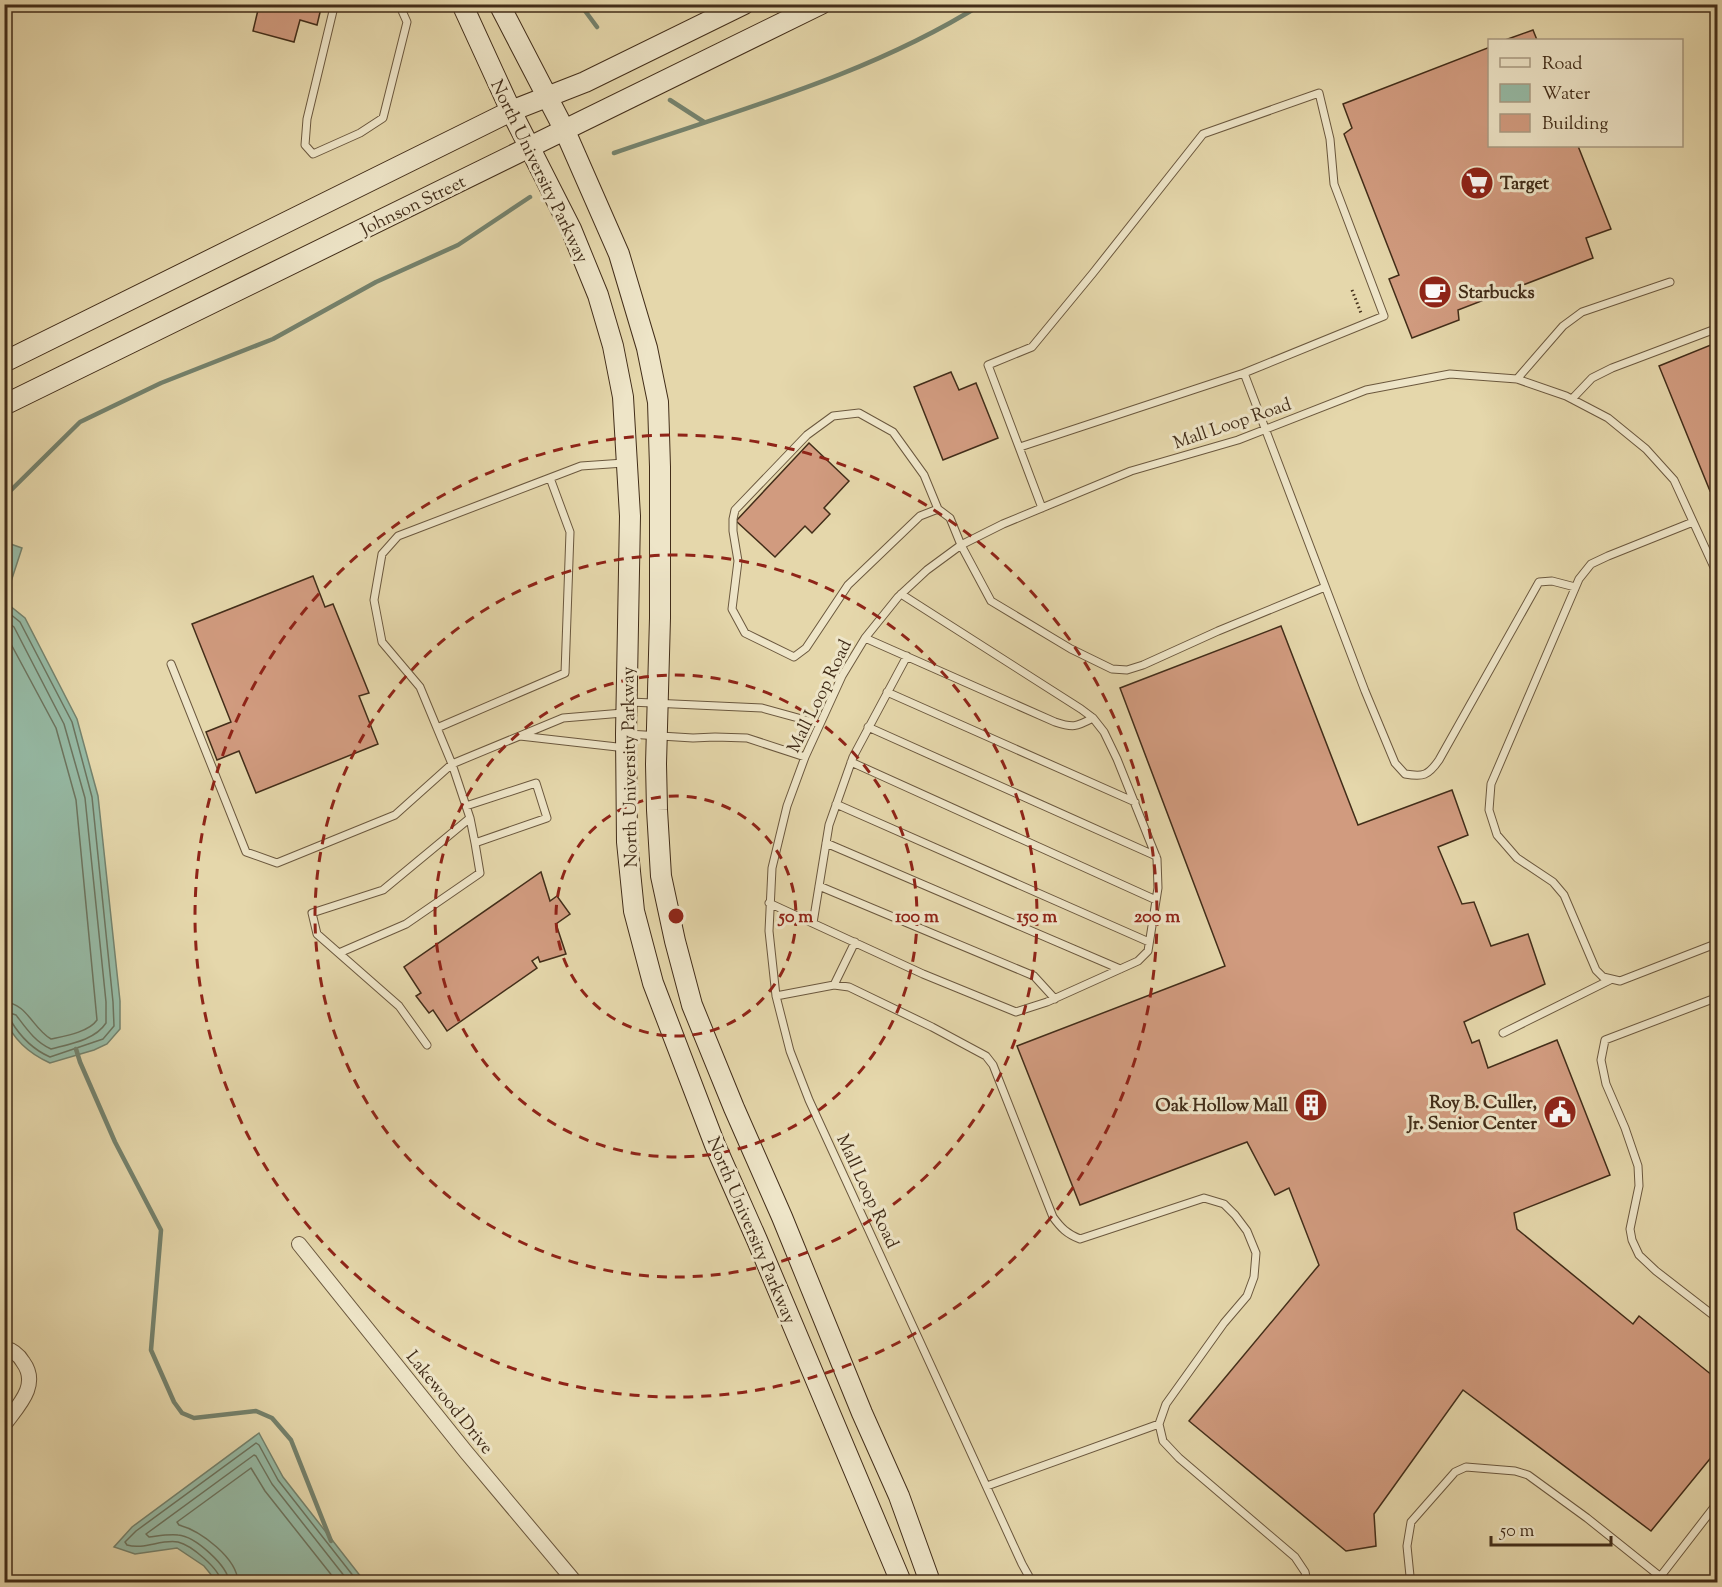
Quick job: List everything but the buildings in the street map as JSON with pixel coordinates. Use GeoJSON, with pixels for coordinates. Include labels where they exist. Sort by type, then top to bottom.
{"type":"FeatureCollection","features":[{"type":"Feature","properties":{"kind":"main road","name":"North University Parkway"},"geometry":{"type":"LineString","coordinates":[[462,4],[510,111],[572,229],[598,295],[613,346],[623,397],[630,516],[626,707],[627,842],[634,911],[653,983],[716,1145],[901,1582]]}},
{"type":"Feature","properties":{"kind":"main road","name":"North University Parkway"},"geometry":{"type":"LineString","coordinates":[[499,4],[565,131],[619,254],[647,348],[658,402],[660,467],[657,810],[662,876],[675,940],[692,1005],[862,1413],[899,1496],[930,1582]]}},
{"type":"Feature","properties":{"kind":"main road"},"geometry":{"type":"LineString","coordinates":[[4,362],[510,111],[585,82],[744,4]]}},
{"type":"Feature","properties":{"kind":"main road","name":"Johnson Street"},"geometry":{"type":"LineString","coordinates":[[4,405],[821,4]]}},
{"type":"Feature","properties":{"kind":"street","name":"Lakewood Drive"},"geometry":{"type":"LineString","coordinates":[[299,1244],[574,1582]]}},
{"type":"Feature","properties":{"kind":"street"},"geometry":{"type":"LineString","coordinates":[[4,1348],[12,1350],[25,1364],[30,1383],[26,1395],[4,1425]]}},
{"type":"Feature","properties":{"kind":"lane"},"geometry":{"type":"LineString","coordinates":[[333,11],[307,119],[305,145],[313,154],[360,133],[383,118],[407,22],[399,4]]}},
{"type":"Feature","properties":{"kind":"lane"},"geometry":{"type":"LineString","coordinates":[[1020,447],[1244,373],[1384,316],[1334,184],[1330,139],[1319,93],[1203,134],[1032,347],[988,365],[1042,508]]}},
{"type":"Feature","properties":{"kind":"lane"},"geometry":{"type":"LineString","coordinates":[[1517,379],[1563,326],[1581,312],[1670,282]]}},
{"type":"Feature","properties":{"kind":"lane"},"geometry":{"type":"LineString","coordinates":[[1572,399],[1592,378],[1611,368],[1718,328]]}},
{"type":"Feature","properties":{"kind":"lane"},"geometry":{"type":"LineString","coordinates":[[1244,373],[1365,691],[1395,763],[1405,774],[1421,777],[1432,770],[1539,582],[1552,581],[1575,587]]}},
{"type":"Feature","properties":{"kind":"lane","name":"Mall Loop Road"},"geometry":{"type":"LineString","coordinates":[[1032,1582],[809,1100],[790,1051],[776,996],[769,940],[769,903],[772,868],[780,833],[804,757],[842,676],[865,638],[901,594],[927,570],[961,545],[1003,524],[1131,471],[1238,440],[1366,390],[1450,374],[1517,379],[1572,399],[1608,418],[1646,449],[1674,480],[1718,576]]}},
{"type":"Feature","properties":{"kind":"lane"},"geometry":{"type":"LineString","coordinates":[[938,509],[920,516],[848,585],[806,648],[794,657],[745,633],[732,609],[738,561],[733,531],[735,510],[807,435],[833,416],[859,413],[893,432],[924,475],[938,509],[950,518],[961,545],[991,601],[1071,649],[1112,669],[1127,670],[1143,665],[1325,587]]}},
{"type":"Feature","properties":{"kind":"lane"},"geometry":{"type":"LineString","coordinates":[[339,953],[406,924],[480,873],[470,818],[452,764],[420,687],[382,642],[374,600],[382,554],[398,536],[581,466],[627,463]]}},
{"type":"Feature","properties":{"kind":"lane"},"geometry":{"type":"LineString","coordinates":[[437,728],[565,673],[570,532],[550,478]]}},
{"type":"Feature","properties":{"kind":"lane"},"geometry":{"type":"LineString","coordinates":[[1693,522],[1591,564],[1579,579],[1491,784],[1489,810],[1497,835],[1505,846],[1517,858],[1553,882],[1564,895],[1596,970],[1603,977],[1620,981],[1718,943]]}},
{"type":"Feature","properties":{"kind":"lane"},"geometry":{"type":"LineString","coordinates":[[769,903],[1016,1012],[1055,999],[1138,961],[1148,951],[1159,868],[1118,759],[1104,732],[1093,718],[901,594]]}},
{"type":"Feature","properties":{"kind":"lane"},"geometry":{"type":"LineString","coordinates":[[865,638],[1067,726],[1078,726],[1093,718]]}},
{"type":"Feature","properties":{"kind":"lane"},"geometry":{"type":"LineString","coordinates":[[813,923],[828,825],[851,762],[907,656]]}},
{"type":"Feature","properties":{"kind":"lane"},"geometry":{"type":"LineString","coordinates":[[171,664],[246,852],[277,863],[394,815],[452,764],[563,718],[659,704],[762,708],[820,724]]}},
{"type":"Feature","properties":{"kind":"lane"},"geometry":{"type":"LineString","coordinates":[[887,692],[1135,802]]}},
{"type":"Feature","properties":{"kind":"lane"},"geometry":{"type":"LineString","coordinates":[[868,727],[1156,856]]}},
{"type":"Feature","properties":{"kind":"lane"},"geometry":{"type":"LineString","coordinates":[[518,736],[626,741],[657,736],[747,738],[804,757]]}},
{"type":"Feature","properties":{"kind":"lane"},"geometry":{"type":"LineString","coordinates":[[851,762],[1156,900]]}},
{"type":"Feature","properties":{"kind":"lane"},"geometry":{"type":"LineString","coordinates":[[466,806],[536,783],[547,818],[475,843]]}},
{"type":"Feature","properties":{"kind":"lane"},"geometry":{"type":"LineString","coordinates":[[836,804],[1149,942]]}},
{"type":"Feature","properties":{"kind":"lane"},"geometry":{"type":"LineString","coordinates":[[427,1045],[399,1006],[317,934],[312,913],[383,890],[470,818]]}},
{"type":"Feature","properties":{"kind":"lane"},"geometry":{"type":"LineString","coordinates":[[826,843],[1120,969]]}},
{"type":"Feature","properties":{"kind":"lane"},"geometry":{"type":"LineString","coordinates":[[819,886],[1034,976],[1055,999]]}},
{"type":"Feature","properties":{"kind":"lane"},"geometry":{"type":"LineString","coordinates":[[834,985],[855,942]]}},
{"type":"Feature","properties":{"kind":"lane"},"geometry":{"type":"LineString","coordinates":[[1503,1033],[1610,980]]}},
{"type":"Feature","properties":{"kind":"lane"},"geometry":{"type":"LineString","coordinates":[[776,996],[834,985],[849,987],[986,1056],[993,1065],[1053,1217],[1062,1230],[1069,1235],[1080,1239],[1204,1198],[1224,1204],[1237,1217],[1247,1231],[1256,1253],[1254,1277],[1247,1296],[1224,1323],[1166,1404],[1159,1424],[1163,1441],[1179,1458],[1295,1557],[1305,1572],[1308,1582]]}},
{"type":"Feature","properties":{"kind":"lane"},"geometry":{"type":"LineString","coordinates":[[1718,997],[1605,1040],[1601,1060],[1606,1084],[1619,1112],[1638,1166],[1639,1186],[1630,1229],[1632,1240],[1639,1255],[1718,1319]]}},
{"type":"Feature","properties":{"kind":"lane"},"geometry":{"type":"LineString","coordinates":[[987,1486],[1159,1424]]}},
{"type":"Feature","properties":{"kind":"lane"},"geometry":{"type":"LineString","coordinates":[[1408,1582],[1410,1576],[1407,1546],[1411,1522],[1442,1485],[1455,1472],[1466,1467],[1515,1471],[1528,1475],[1587,1518],[1667,1582]]}},
{"type":"Feature","properties":{"kind":"lane"},"geometry":{"type":"LineString","coordinates":[[1660,1577],[1718,1502]]}},
{"type":"Feature","properties":{"kind":"water"},"geometry":{"type":"Polygon","coordinates":[[[4,542],[22,548],[5,600],[4,542]]]}},
{"type":"Feature","properties":{"kind":"water"},"geometry":{"type":"Polygon","coordinates":[[[4,601],[25,618],[77,719],[98,796],[120,1001],[120,1029],[107,1044],[50,1063],[23,1045],[5,1019],[4,601]]]}},
{"type":"Feature","properties":{"kind":"water"},"geometry":{"type":"Polygon","coordinates":[[[259,1433],[283,1477],[365,1582],[217,1582],[204,1566],[177,1548],[135,1554],[114,1547],[132,1527],[259,1433]]]}},
{"type":"Feature","properties":{"kind":"waterway"},"geometry":{"type":"LineString","coordinates":[[580,4],[597,27]]}},
{"type":"Feature","properties":{"kind":"waterway"},"geometry":{"type":"LineString","coordinates":[[614,153],[755,106],[849,71],[939,29],[982,4]]}},
{"type":"Feature","properties":{"kind":"waterway"},"geometry":{"type":"LineString","coordinates":[[670,100],[704,122]]}},
{"type":"Feature","properties":{"kind":"waterway"},"geometry":{"type":"LineString","coordinates":[[4,497],[80,422],[161,383],[273,339],[376,282],[458,245],[530,197]]}},
{"type":"Feature","properties":{"kind":"waterway"},"geometry":{"type":"LineString","coordinates":[[76,1049],[115,1142],[161,1230],[151,1350],[174,1402],[182,1413],[194,1418],[256,1411],[272,1418],[291,1440],[331,1541]]}},
{"type":"Feature","properties":{"kind":"place","name":"Target"},"geometry":{"type":"Point","coordinates":[1477,183]}},
{"type":"Feature","properties":{"kind":"place","name":"Starbucks"},"geometry":{"type":"Point","coordinates":[1435,292]}},
{"type":"Feature","properties":{"kind":"place","name":"Oak Hollow Mall"},"geometry":{"type":"Point","coordinates":[1311,1105]}},
{"type":"Feature","properties":{"kind":"place","name":"Roy B. Culler, Jr. Senior Center"},"geometry":{"type":"Point","coordinates":[1560,1112]}}]}
